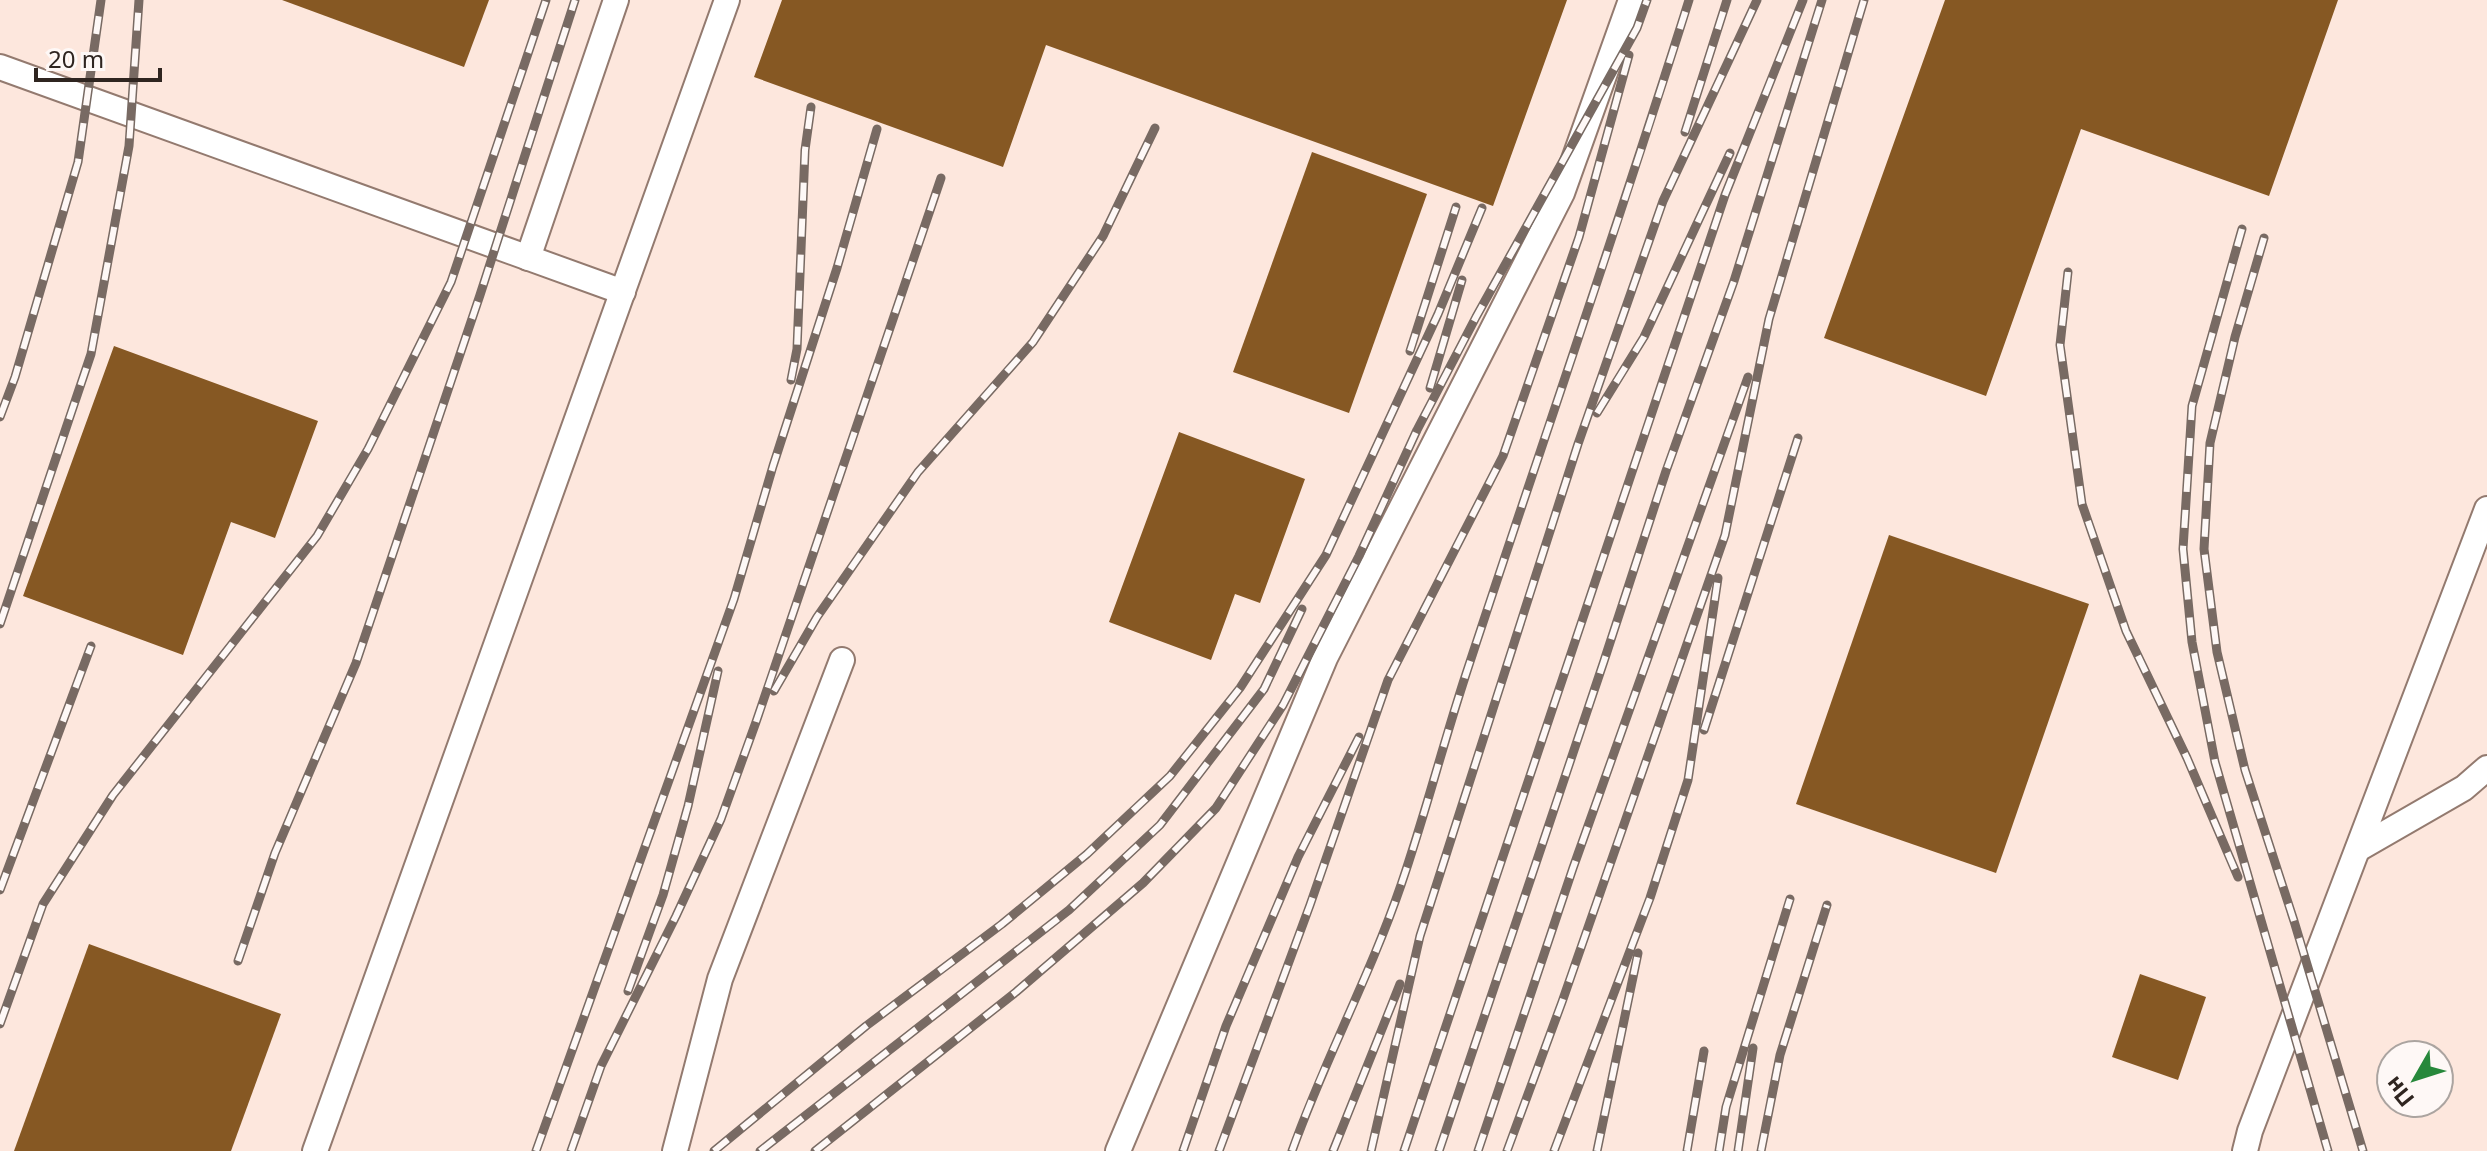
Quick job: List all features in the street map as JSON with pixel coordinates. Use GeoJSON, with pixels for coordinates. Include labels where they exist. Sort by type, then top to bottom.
{"type":"FeatureCollection","features":[{"type":"Feature","properties":{"kind":"lane"},"geometry":{"type":"LineString","coordinates":[[528,258],[616,0]]}},
{"type":"Feature","properties":{"kind":"lane"},"geometry":{"type":"LineString","coordinates":[[315,1151],[727,0]]}},
{"type":"Feature","properties":{"kind":"lane"},"geometry":{"type":"LineString","coordinates":[[1118,1151],[1325,658],[1562,193],[1631,0]]}},
{"type":"Feature","properties":{"kind":"lane"},"geometry":{"type":"LineString","coordinates":[[0,67],[623,292]]}},
{"type":"Feature","properties":{"kind":"lane"},"geometry":{"type":"LineString","coordinates":[[2245,1151],[2487,509]]}},
{"type":"Feature","properties":{"kind":"lane"},"geometry":{"type":"LineString","coordinates":[[675,1151],[720,979],[842,660]]}},
{"type":"Feature","properties":{"kind":"lane"},"geometry":{"type":"LineString","coordinates":[[2358,849],[2464,788],[2487,768]]}},
{"type":"Feature","properties":{"kind":"building"},"geometry":{"type":"Polygon","coordinates":[[[282,0],[489,0],[464,67],[282,0]]]}},
{"type":"Feature","properties":{"kind":"building"},"geometry":{"type":"Polygon","coordinates":[[[782,0],[1567,0],[1493,206],[1046,45],[1003,167],[754,77],[782,0]]]}},
{"type":"Feature","properties":{"kind":"building"},"geometry":{"type":"Polygon","coordinates":[[[1945,0],[2338,0],[2269,196],[2081,129],[1986,396],[1824,338],[1945,0]]]}},
{"type":"Feature","properties":{"kind":"building"},"geometry":{"type":"Polygon","coordinates":[[[1312,152],[1427,194],[1349,413],[1233,372],[1312,152]]]}},
{"type":"Feature","properties":{"kind":"building"},"geometry":{"type":"Polygon","coordinates":[[[114,346],[318,421],[275,538],[231,522],[183,655],[23,596],[114,346]]]}},
{"type":"Feature","properties":{"kind":"building"},"geometry":{"type":"Polygon","coordinates":[[[1179,432],[1305,479],[1260,603],[1235,594],[1211,660],[1109,622],[1179,432]]]}},
{"type":"Feature","properties":{"kind":"building"},"geometry":{"type":"Polygon","coordinates":[[[1889,535],[2089,604],[1996,873],[1796,804],[1889,535]]]}},
{"type":"Feature","properties":{"kind":"building"},"geometry":{"type":"Polygon","coordinates":[[[89,944],[281,1014],[231,1151],[14,1151],[89,944]]]}},
{"type":"Feature","properties":{"kind":"building"},"geometry":{"type":"Polygon","coordinates":[[[2140,974],[2206,997],[2178,1080],[2112,1057],[2140,974]]]}},
{"type":"Feature","properties":{"kind":"railway"},"geometry":{"type":"LineString","coordinates":[[0,417],[15,377],[78,162],[101,0]]}},
{"type":"Feature","properties":{"kind":"railway"},"geometry":{"type":"LineString","coordinates":[[0,624],[91,354],[129,146],[139,0]]}},
{"type":"Feature","properties":{"kind":"railway"},"geometry":{"type":"LineString","coordinates":[[0,1024],[43,904],[113,795],[317,536],[368,449],[451,282],[546,0]]}},
{"type":"Feature","properties":{"kind":"railway"},"geometry":{"type":"LineString","coordinates":[[238,961],[275,853],[356,663],[575,0]]}},
{"type":"Feature","properties":{"kind":"railway"},"geometry":{"type":"LineString","coordinates":[[815,1151],[1016,992],[1143,883],[1216,808],[1283,705],[1359,556],[1417,430],[1476,317],[1637,28],[1647,0]]}},
{"type":"Feature","properties":{"kind":"railway"},"geometry":{"type":"LineString","coordinates":[[1292,1151],[1401,885],[1466,674],[1689,0]]}},
{"type":"Feature","properties":{"kind":"railway"},"geometry":{"type":"LineString","coordinates":[[1685,132],[1727,0]]}},
{"type":"Feature","properties":{"kind":"railway"},"geometry":{"type":"LineString","coordinates":[[1371,1151],[1420,936],[1578,444],[1663,201],[1757,0]]}},
{"type":"Feature","properties":{"kind":"railway"},"geometry":{"type":"LineString","coordinates":[[1404,1151],[1725,195],[1803,0]]}},
{"type":"Feature","properties":{"kind":"railway"},"geometry":{"type":"LineString","coordinates":[[1439,1151],[1666,471],[1734,281],[1822,0]]}},
{"type":"Feature","properties":{"kind":"railway"},"geometry":{"type":"LineString","coordinates":[[1507,1151],[1725,535],[1769,319],[1864,0]]}},
{"type":"Feature","properties":{"kind":"railway"},"geometry":{"type":"LineString","coordinates":[[1219,1151],[1310,905],[1388,680],[1503,456],[1579,237],[1629,55]]}},
{"type":"Feature","properties":{"kind":"railway"},"geometry":{"type":"LineString","coordinates":[[791,380],[797,349],[805,150],[811,107]]}},
{"type":"Feature","properties":{"kind":"railway"},"geometry":{"type":"LineString","coordinates":[[774,691],[817,617],[918,472],[1033,342],[1103,236],[1155,128]]}},
{"type":"Feature","properties":{"kind":"railway"},"geometry":{"type":"LineString","coordinates":[[536,1151],[734,599],[877,129]]}},
{"type":"Feature","properties":{"kind":"railway"},"geometry":{"type":"LineString","coordinates":[[1597,413],[1644,337],[1730,153]]}},
{"type":"Feature","properties":{"kind":"railway"},"geometry":{"type":"LineString","coordinates":[[571,1151],[601,1066],[721,819],[941,178]]}},
{"type":"Feature","properties":{"kind":"railway"},"geometry":{"type":"LineString","coordinates":[[1410,351],[1456,207]]}},
{"type":"Feature","properties":{"kind":"railway"},"geometry":{"type":"LineString","coordinates":[[714,1151],[866,1026],[1002,924],[1087,854],[1170,776],[1240,688],[1326,555],[1438,314],[1482,208]]}},
{"type":"Feature","properties":{"kind":"railway"},"geometry":{"type":"LineString","coordinates":[[2242,229],[2192,406],[2183,549],[2192,642],[2215,762],[2328,1151]]}},
{"type":"Feature","properties":{"kind":"railway"},"geometry":{"type":"LineString","coordinates":[[2264,238],[2235,337],[2210,443],[2204,549],[2217,652],[2245,770],[2363,1151]]}},
{"type":"Feature","properties":{"kind":"railway"},"geometry":{"type":"LineString","coordinates":[[2068,272],[2060,345],[2082,504],[2126,631],[2187,758],[2238,877]]}},
{"type":"Feature","properties":{"kind":"railway"},"geometry":{"type":"LineString","coordinates":[[1430,388],[1462,280]]}},
{"type":"Feature","properties":{"kind":"railway"},"geometry":{"type":"LineString","coordinates":[[1478,1151],[1573,868],[1748,377]]}},
{"type":"Feature","properties":{"kind":"railway"},"geometry":{"type":"LineString","coordinates":[[1704,730],[1798,438]]}},
{"type":"Feature","properties":{"kind":"railway"},"geometry":{"type":"LineString","coordinates":[[1554,1151],[1650,898],[1688,780],[1718,578]]}},
{"type":"Feature","properties":{"kind":"railway"},"geometry":{"type":"LineString","coordinates":[[760,1151],[1069,910],[1160,825],[1264,689],[1302,609]]}},
{"type":"Feature","properties":{"kind":"railway"},"geometry":{"type":"LineString","coordinates":[[0,890],[91,646]]}},
{"type":"Feature","properties":{"kind":"railway"},"geometry":{"type":"LineString","coordinates":[[628,991],[663,895],[688,806],[718,671]]}},
{"type":"Feature","properties":{"kind":"railway"},"geometry":{"type":"LineString","coordinates":[[1183,1151],[1226,1026],[1298,857],[1359,737]]}},
{"type":"Feature","properties":{"kind":"railway"},"geometry":{"type":"LineString","coordinates":[[1719,1151],[1726,1107],[1790,899]]}},
{"type":"Feature","properties":{"kind":"railway"},"geometry":{"type":"LineString","coordinates":[[1761,1151],[1780,1055],[1827,905]]}},
{"type":"Feature","properties":{"kind":"railway"},"geometry":{"type":"LineString","coordinates":[[1597,1151],[1638,953]]}},
{"type":"Feature","properties":{"kind":"railway"},"geometry":{"type":"LineString","coordinates":[[1333,1151],[1400,984]]}},
{"type":"Feature","properties":{"kind":"railway"},"geometry":{"type":"LineString","coordinates":[[1738,1151],[1753,1048]]}},
{"type":"Feature","properties":{"kind":"railway"},"geometry":{"type":"LineString","coordinates":[[1687,1151],[1704,1051]]}}]}
